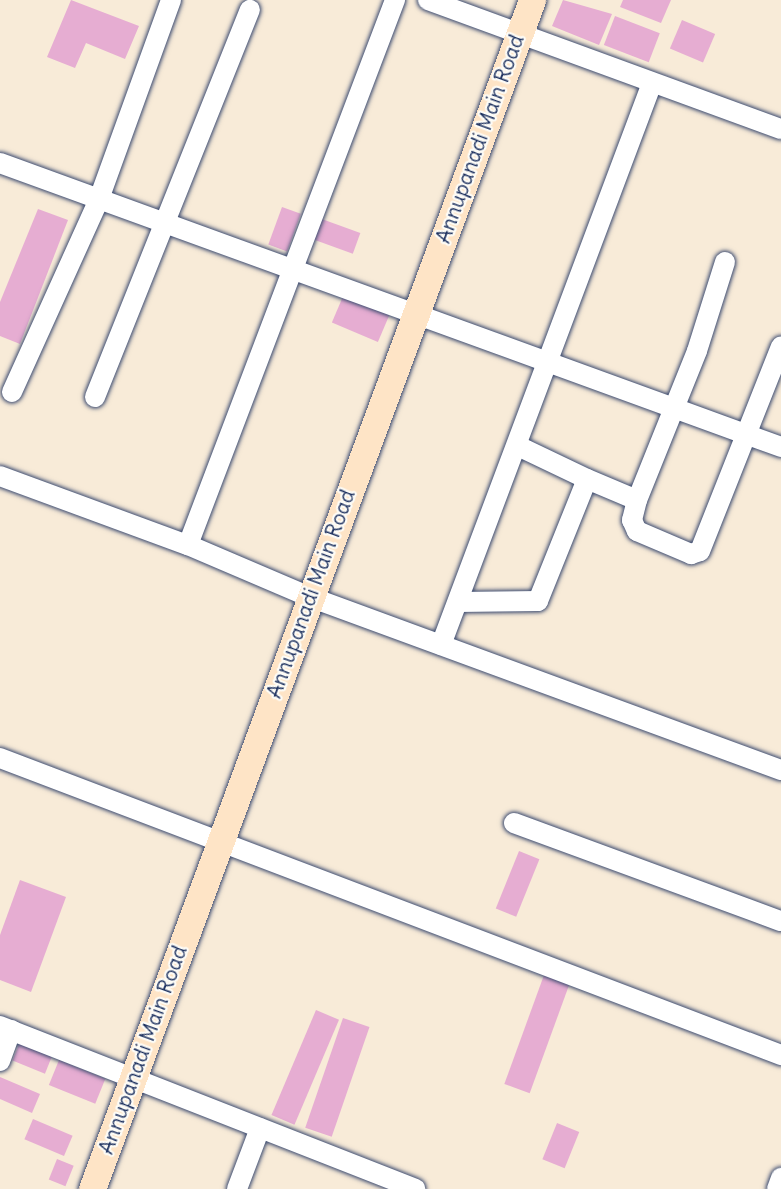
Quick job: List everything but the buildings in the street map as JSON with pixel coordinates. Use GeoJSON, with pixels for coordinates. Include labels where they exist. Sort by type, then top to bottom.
{"type":"FeatureCollection","features":[{"type":"Feature","properties":{"kind":"street"},"geometry":{"type":"LineString","coordinates":[[12,392],[99,200],[171,0]]}},
{"type":"Feature","properties":{"kind":"street"},"geometry":{"type":"LineString","coordinates":[[188,545],[295,272],[395,0]]}},
{"type":"Feature","properties":{"kind":"street"},"geometry":{"type":"LineString","coordinates":[[428,0],[781,129]]}},
{"type":"Feature","properties":{"kind":"street","name":"Annupanadi Main Road"},"geometry":{"type":"LineString","coordinates":[[92,1189],[219,840],[532,0]]}},
{"type":"Feature","properties":{"kind":"street"},"geometry":{"type":"LineString","coordinates":[[95,397],[250,10]]}},
{"type":"Feature","properties":{"kind":"street"},"geometry":{"type":"LineString","coordinates":[[441,645],[550,364],[651,83]]}},
{"type":"Feature","properties":{"kind":"street"},"geometry":{"type":"LineString","coordinates":[[0,163],[414,316],[781,447]]}},
{"type":"Feature","properties":{"kind":"street"},"geometry":{"type":"LineString","coordinates":[[725,262],[673,409],[637,500],[632,520],[636,531],[691,554],[700,551],[781,346]]}},
{"type":"Feature","properties":{"kind":"street"},"geometry":{"type":"LineString","coordinates":[[518,446],[637,500]]}},
{"type":"Feature","properties":{"kind":"street"},"geometry":{"type":"LineString","coordinates":[[0,476],[188,545],[310,597],[781,770]]}},
{"type":"Feature","properties":{"kind":"street"},"geometry":{"type":"LineString","coordinates":[[458,602],[538,601],[587,479]]}},
{"type":"Feature","properties":{"kind":"street"},"geometry":{"type":"LineString","coordinates":[[0,758],[781,1055]]}},
{"type":"Feature","properties":{"kind":"street"},"geometry":{"type":"LineString","coordinates":[[514,823],[781,921]]}},
{"type":"Feature","properties":{"kind":"street"},"geometry":{"type":"LineString","coordinates":[[0,1060],[6,1028],[415,1189]]}},
{"type":"Feature","properties":{"kind":"street"},"geometry":{"type":"LineString","coordinates":[[237,1189],[260,1128]]}},
{"type":"Feature","properties":{"kind":"street"},"geometry":{"type":"LineString","coordinates":[[777,1189],[781,1178]]}}]}
